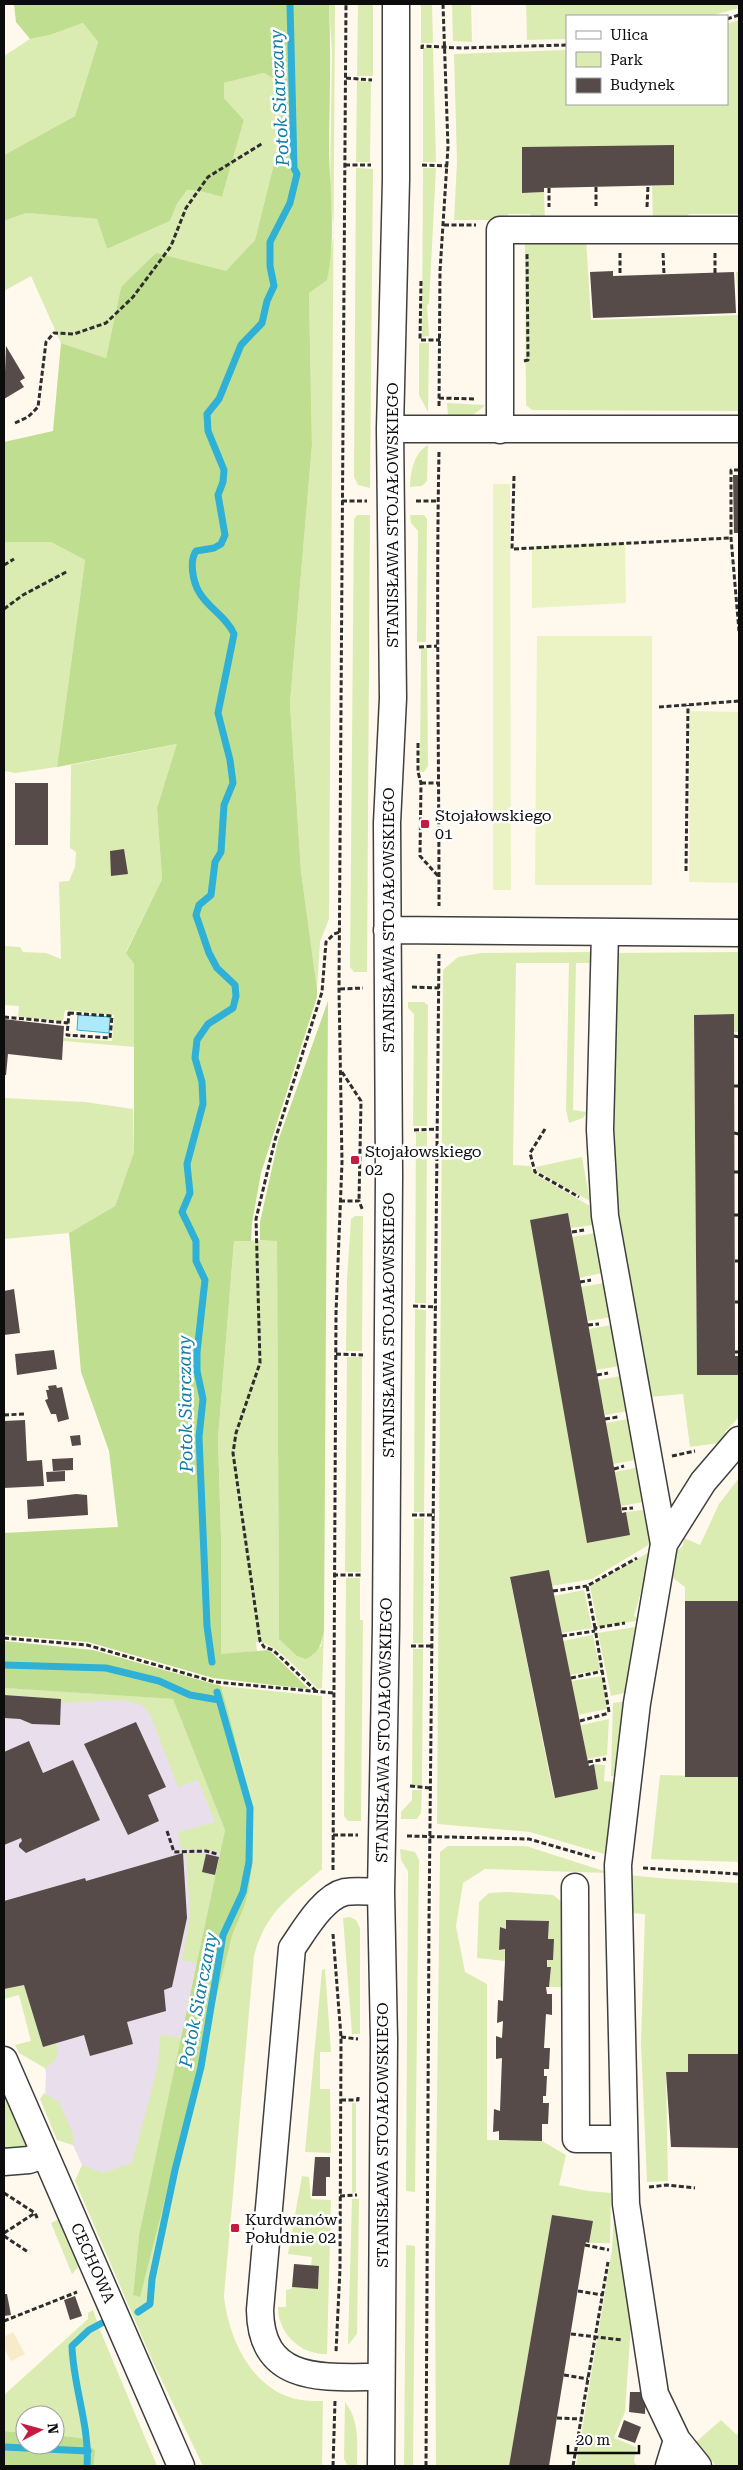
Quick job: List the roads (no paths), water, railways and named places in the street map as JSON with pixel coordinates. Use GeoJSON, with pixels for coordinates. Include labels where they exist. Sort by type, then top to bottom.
{"type":"FeatureCollection","features":[{"type":"Feature","properties":{"kind":"street","name":"STANISŁAWA STOJAŁOWSKIEGO"},"geometry":{"type":"LineString","coordinates":[[381,2466],[380,2377],[384,2039],[381,1892],[386,1616],[389,1186],[387,800],[393,662],[390,429],[396,180],[396,4]]}},
{"type":"Feature","properties":{"kind":"street"},"geometry":{"type":"LineString","coordinates":[[500,430],[500,230],[739,230]]}},
{"type":"Feature","properties":{"kind":"street"},"geometry":{"type":"LineString","coordinates":[[390,429],[739,429]]}},
{"type":"Feature","properties":{"kind":"street"},"geometry":{"type":"LineString","coordinates":[[387,930],[739,933]]}},
{"type":"Feature","properties":{"kind":"street"},"geometry":{"type":"LineString","coordinates":[[605,933],[600,1130],[605,1216],[664,1544],[637,1703],[618,1865],[626,2204],[655,2394],[677,2440],[698,2466]]}},
{"type":"Feature","properties":{"kind":"street"},"geometry":{"type":"LineString","coordinates":[[664,1544],[703,1482],[739,1440]]}},
{"type":"Feature","properties":{"kind":"street"},"geometry":{"type":"LineString","coordinates":[[575,1887],[576,2139],[624,2139]]}},
{"type":"Feature","properties":{"kind":"street"},"geometry":{"type":"LineString","coordinates":[[380,2377],[318,2376],[285,2366],[275,2358],[263,2336],[260,2310],[292,1948],[312,1918],[338,1895],[352,1892],[381,1892]]}},
{"type":"Feature","properties":{"kind":"street","name":"CECHOWA"},"geometry":{"type":"LineString","coordinates":[[4,2060],[181,2466]]}},
{"type":"Feature","properties":{"kind":"street"},"geometry":{"type":"LineString","coordinates":[[4,2162],[30,2160],[45,2154]]}},
{"type":"Feature","properties":{"kind":"street"},"geometry":{"type":"LineString","coordinates":[[669,2466],[677,2440]]}},
{"type":"Feature","properties":{"kind":"water"},"geometry":{"type":"Polygon","coordinates":[[[78,1015],[110,1017],[109,1033],[77,1030],[78,1015]]]}},
{"type":"Feature","properties":{"kind":"waterway","name":"Potok Siarczany"},"geometry":{"type":"LineString","coordinates":[[212,1662],[207,1626],[199,1437],[203,1399],[197,1371],[197,1352],[205,1280],[196,1261],[196,1241],[182,1212],[190,1193],[187,1164],[203,1104],[202,1082],[195,1058],[197,1040],[208,1024],[233,1008],[236,996],[235,985],[217,968],[209,953],[196,915],[199,905],[211,895],[215,862],[221,852],[224,805],[233,783],[230,760],[218,713],[234,634],[231,628],[199,592],[195,583],[192,566],[196,551],[214,548],[221,544],[225,535],[218,495],[223,482],[224,470],[208,431],[207,414],[219,399],[241,345],[262,323],[267,301],[274,286],[270,266],[270,242],[290,203],[297,174],[294,168],[290,4]]}},
{"type":"Feature","properties":{"kind":"waterway"},"geometry":{"type":"LineString","coordinates":[[4,1665],[106,1668],[159,1681],[190,1695],[219,1700]]}},
{"type":"Feature","properties":{"kind":"waterway","name":"Potok Siarczany"},"geometry":{"type":"LineString","coordinates":[[138,2312],[150,2304],[152,2279],[175,2170],[201,2067],[223,1935],[243,1892],[249,1862],[250,1808],[217,1692]]}},
{"type":"Feature","properties":{"kind":"waterway","name":"Potok Siarczany"},"geometry":{"type":"LineString","coordinates":[[87,2466],[86,2436],[75,2376],[72,2346],[89,2330],[102,2323]]}},
{"type":"Feature","properties":{"kind":"waterway"},"geometry":{"type":"LineString","coordinates":[[4,2447],[88,2451]]}},
{"type":"Feature","properties":{"kind":"place","name":"Stojałowskiego 01"},"geometry":{"type":"Point","coordinates":[425,824]}},
{"type":"Feature","properties":{"kind":"place","name":"Stojałowskiego 02"},"geometry":{"type":"Point","coordinates":[355,1160]}},
{"type":"Feature","properties":{"kind":"place","name":"Kurdwanów Południe 02"},"geometry":{"type":"Point","coordinates":[235,2228]}}]}
